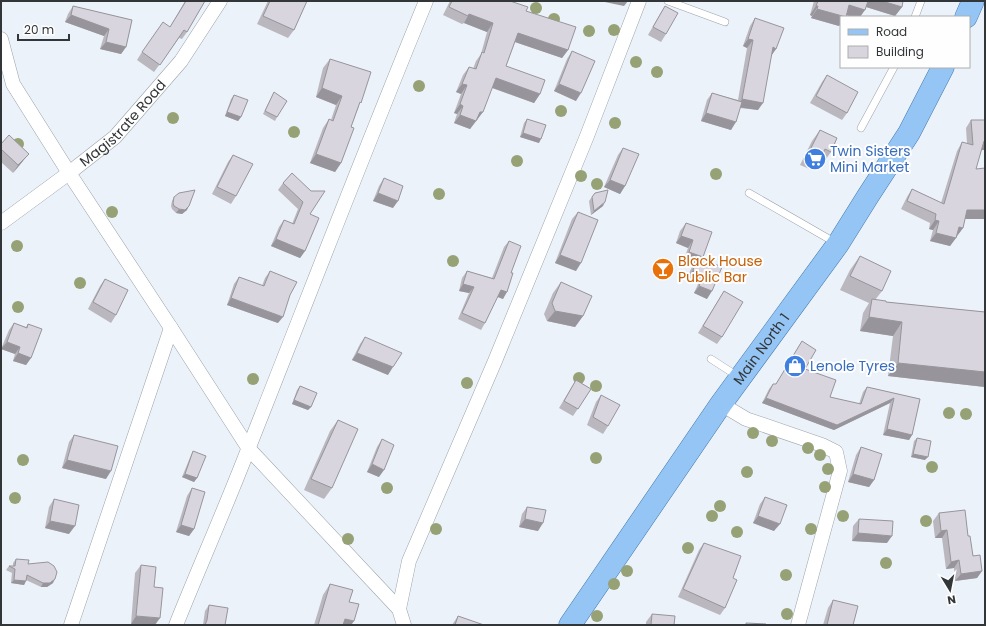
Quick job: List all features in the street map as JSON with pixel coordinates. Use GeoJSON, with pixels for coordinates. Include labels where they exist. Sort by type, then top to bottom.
{"type":"FeatureCollection","features":[{"type":"Feature","properties":{"kind":"main road"},"geometry":{"type":"LineString","coordinates":[[966,16],[973,1]]}},
{"type":"Feature","properties":{"kind":"main road","name":"Main North 1"},"geometry":{"type":"LineString","coordinates":[[570,625],[721,404],[838,244],[909,133],[943,68]]}},
{"type":"Feature","properties":{"kind":"street","name":"Magistrate Road"},"geometry":{"type":"LineString","coordinates":[[1,223],[115,138],[181,61],[220,1]]}},
{"type":"Feature","properties":{"kind":"street"},"geometry":{"type":"LineString","coordinates":[[176,625],[249,449],[310,290],[426,1]]}},
{"type":"Feature","properties":{"kind":"street"},"geometry":{"type":"LineString","coordinates":[[399,609],[409,562],[495,361],[587,136],[639,1]]}},
{"type":"Feature","properties":{"kind":"street"},"geometry":{"type":"LineString","coordinates":[[1,39],[13,84],[69,173],[172,328],[249,449],[399,609],[404,625]]}},
{"type":"Feature","properties":{"kind":"street"},"geometry":{"type":"LineString","coordinates":[[71,625],[172,328]]}},
{"type":"Feature","properties":{"kind":"street"},"geometry":{"type":"LineString","coordinates":[[721,404],[746,419],[822,445],[836,452],[840,471],[798,625]]}},
{"type":"Feature","properties":{"kind":"lane"},"geometry":{"type":"LineString","coordinates":[[668,1],[725,22]]}},
{"type":"Feature","properties":{"kind":"lane"},"geometry":{"type":"LineString","coordinates":[[915,16],[921,1]]}},
{"type":"Feature","properties":{"kind":"lane"},"geometry":{"type":"LineString","coordinates":[[861,128],[893,68]]}},
{"type":"Feature","properties":{"kind":"lane"},"geometry":{"type":"LineString","coordinates":[[749,193],[838,244]]}},
{"type":"Feature","properties":{"kind":"lane"},"geometry":{"type":"LineString","coordinates":[[711,358],[741,378]]}},
{"type":"Feature","properties":{"kind":"building"},"geometry":{"type":"Polygon","coordinates":[[[186,1],[205,1],[187,32],[184,30],[160,65],[142,52],[163,22],[170,27],[186,1]]]}},
{"type":"Feature","properties":{"kind":"building"},"geometry":{"type":"Polygon","coordinates":[[[270,1],[307,1],[294,30],[263,16],[270,1]]]}},
{"type":"Feature","properties":{"kind":"building"},"geometry":{"type":"Polygon","coordinates":[[[452,1],[510,1],[528,7],[526,11],[576,27],[568,50],[518,33],[506,66],[545,80],[540,94],[496,78],[483,112],[480,112],[476,121],[460,115],[463,106],[460,104],[467,85],[462,84],[469,67],[476,69],[482,52],[484,53],[493,23],[469,14],[468,16],[449,7],[452,1]]]}},
{"type":"Feature","properties":{"kind":"building"},"geometry":{"type":"Polygon","coordinates":[[[818,1],[868,1],[865,10],[849,5],[846,16],[817,9],[818,6],[816,6],[818,1]]]}},
{"type":"Feature","properties":{"kind":"building"},"geometry":{"type":"Polygon","coordinates":[[[882,1],[903,1],[902,7],[882,1]]]}},
{"type":"Feature","properties":{"kind":"building"},"geometry":{"type":"Polygon","coordinates":[[[73,6],[132,20],[126,47],[106,42],[109,29],[71,15],[73,6]]]}},
{"type":"Feature","properties":{"kind":"building"},"geometry":{"type":"Polygon","coordinates":[[[665,6],[678,13],[666,34],[653,27],[665,6]]]}},
{"type":"Feature","properties":{"kind":"building"},"geometry":{"type":"Polygon","coordinates":[[[755,18],[784,28],[776,49],[773,47],[763,103],[742,99],[753,40],[748,39],[755,18]]]}},
{"type":"Feature","properties":{"kind":"building"},"geometry":{"type":"Polygon","coordinates":[[[572,51],[595,61],[581,93],[559,84],[572,51]]]}},
{"type":"Feature","properties":{"kind":"building"},"geometry":{"type":"Polygon","coordinates":[[[330,59],[371,72],[351,127],[354,128],[341,163],[316,154],[329,119],[333,121],[342,96],[322,88],[330,59]]]}},
{"type":"Feature","properties":{"kind":"building"},"geometry":{"type":"Polygon","coordinates":[[[827,75],[858,92],[847,113],[816,96],[827,75]]]}},
{"type":"Feature","properties":{"kind":"building"},"geometry":{"type":"Polygon","coordinates":[[[274,92],[287,101],[277,117],[265,111],[274,92]]]}},
{"type":"Feature","properties":{"kind":"building"},"geometry":{"type":"Polygon","coordinates":[[[712,93],[742,102],[736,122],[706,113],[712,93]]]}},
{"type":"Feature","properties":{"kind":"building"},"geometry":{"type":"Polygon","coordinates":[[[234,95],[248,100],[241,117],[227,112],[234,95]]]}},
{"type":"Feature","properties":{"kind":"building"},"geometry":{"type":"Polygon","coordinates":[[[527,119],[546,125],[541,139],[523,133],[527,119]]]}},
{"type":"Feature","properties":{"kind":"building"},"geometry":{"type":"Polygon","coordinates":[[[971,120],[985,120],[985,142],[984,141],[976,169],[985,168],[985,210],[967,210],[963,228],[959,227],[956,238],[936,233],[939,221],[935,220],[936,214],[907,201],[912,189],[944,204],[962,142],[973,145],[971,120]]]}},
{"type":"Feature","properties":{"kind":"building"},"geometry":{"type":"Polygon","coordinates":[[[820,130],[837,138],[831,152],[825,149],[820,159],[808,154],[820,130]]]}},
{"type":"Feature","properties":{"kind":"building"},"geometry":{"type":"Polygon","coordinates":[[[9,135],[29,154],[18,165],[1,149],[1,144],[9,135]]]}},
{"type":"Feature","properties":{"kind":"building"},"geometry":{"type":"Polygon","coordinates":[[[623,148],[639,154],[625,186],[610,180],[623,148]]]}},
{"type":"Feature","properties":{"kind":"building"},"geometry":{"type":"Polygon","coordinates":[[[233,155],[253,164],[236,196],[217,187],[233,155]]]}},
{"type":"Feature","properties":{"kind":"building"},"geometry":{"type":"Polygon","coordinates":[[[292,173],[311,191],[325,191],[310,214],[319,218],[305,251],[276,239],[284,220],[294,224],[303,202],[283,183],[292,173]]]}},
{"type":"Feature","properties":{"kind":"building"},"geometry":{"type":"Polygon","coordinates":[[[384,178],[403,186],[398,201],[378,193],[384,178]]]}},
{"type":"Feature","properties":{"kind":"building"},"geometry":{"type":"Polygon","coordinates":[[[195,190],[189,206],[185,210],[174,206],[174,197],[179,193],[195,190]]]}},
{"type":"Feature","properties":{"kind":"building"},"geometry":{"type":"Polygon","coordinates":[[[608,190],[605,202],[594,211],[592,197],[595,193],[608,190]]]}},
{"type":"Feature","properties":{"kind":"building"},"geometry":{"type":"Polygon","coordinates":[[[578,212],[598,220],[581,263],[560,255],[578,212]]]}},
{"type":"Feature","properties":{"kind":"building"},"geometry":{"type":"Polygon","coordinates":[[[686,223],[712,232],[703,257],[689,252],[693,240],[681,236],[686,223]]]}},
{"type":"Feature","properties":{"kind":"building"},"geometry":{"type":"Polygon","coordinates":[[[509,241],[521,246],[511,273],[513,273],[507,292],[501,290],[485,323],[462,313],[474,287],[463,284],[467,271],[494,279],[509,241]]]}},
{"type":"Feature","properties":{"kind":"building"},"geometry":{"type":"Polygon","coordinates":[[[860,256],[891,271],[882,291],[850,276],[860,256]]]}},
{"type":"Feature","properties":{"kind":"building"},"geometry":{"type":"Polygon","coordinates":[[[698,257],[722,267],[712,291],[699,286],[704,274],[693,270],[698,257]]]}},
{"type":"Feature","properties":{"kind":"building"},"geometry":{"type":"Polygon","coordinates":[[[270,271],[297,282],[290,295],[283,317],[231,298],[239,277],[264,286],[270,271]]]}},
{"type":"Feature","properties":{"kind":"building"},"geometry":{"type":"Polygon","coordinates":[[[105,279],[128,290],[116,315],[93,302],[105,279]]]}},
{"type":"Feature","properties":{"kind":"building"},"geometry":{"type":"Polygon","coordinates":[[[561,282],[592,296],[583,316],[555,311],[552,303],[561,282]]]}},
{"type":"Feature","properties":{"kind":"building"},"geometry":{"type":"Polygon","coordinates":[[[724,291],[743,302],[722,337],[703,326],[724,291]]]}},
{"type":"Feature","properties":{"kind":"building"},"geometry":{"type":"Polygon","coordinates":[[[872,299],[886,302],[985,312],[985,372],[898,363],[902,322],[869,317],[872,299]]]}},
{"type":"Feature","properties":{"kind":"building"},"geometry":{"type":"Polygon","coordinates":[[[14,323],[27,328],[28,324],[42,329],[31,358],[18,353],[20,347],[7,342],[14,323]]]}},
{"type":"Feature","properties":{"kind":"building"},"geometry":{"type":"Polygon","coordinates":[[[365,337],[402,353],[393,367],[357,353],[365,337]]]}},
{"type":"Feature","properties":{"kind":"building"},"geometry":{"type":"Polygon","coordinates":[[[802,341],[816,350],[805,369],[836,380],[830,397],[861,404],[867,387],[920,399],[912,435],[887,429],[894,398],[837,425],[766,398],[773,384],[776,384],[802,341]]]}},
{"type":"Feature","properties":{"kind":"building"},"geometry":{"type":"Polygon","coordinates":[[[576,380],[591,389],[578,409],[564,401],[576,380]]]}},
{"type":"Feature","properties":{"kind":"building"},"geometry":{"type":"Polygon","coordinates":[[[300,386],[317,393],[311,407],[294,400],[300,386]]]}},
{"type":"Feature","properties":{"kind":"building"},"geometry":{"type":"Polygon","coordinates":[[[601,395],[620,405],[608,426],[593,417],[601,395]]]}},
{"type":"Feature","properties":{"kind":"building"},"geometry":{"type":"Polygon","coordinates":[[[338,420],[358,429],[332,488],[311,479],[338,420]]]}},
{"type":"Feature","properties":{"kind":"building"},"geometry":{"type":"Polygon","coordinates":[[[74,435],[118,446],[111,471],[67,460],[74,435]]]}},
{"type":"Feature","properties":{"kind":"building"},"geometry":{"type":"Polygon","coordinates":[[[917,438],[931,441],[928,457],[913,454],[917,438]]]}},
{"type":"Feature","properties":{"kind":"building"},"geometry":{"type":"Polygon","coordinates":[[[382,439],[394,445],[384,470],[372,464],[382,439]]]}},
{"type":"Feature","properties":{"kind":"building"},"geometry":{"type":"Polygon","coordinates":[[[861,447],[882,454],[874,480],[853,474],[861,447]]]}},
{"type":"Feature","properties":{"kind":"building"},"geometry":{"type":"Polygon","coordinates":[[[193,451],[206,456],[197,478],[185,474],[193,451]]]}},
{"type":"Feature","properties":{"kind":"building"},"geometry":{"type":"Polygon","coordinates":[[[192,488],[205,492],[194,529],[181,525],[192,488]]]}},
{"type":"Feature","properties":{"kind":"building"},"geometry":{"type":"Polygon","coordinates":[[[765,497],[787,505],[780,524],[758,516],[765,497]]]}},
{"type":"Feature","properties":{"kind":"building"},"geometry":{"type":"Polygon","coordinates":[[[54,499],[79,505],[75,526],[50,521],[54,499]]]}},
{"type":"Feature","properties":{"kind":"building"},"geometry":{"type":"Polygon","coordinates":[[[527,507],[546,510],[543,523],[525,519],[527,507]]]}},
{"type":"Feature","properties":{"kind":"building"},"geometry":{"type":"Polygon","coordinates":[[[965,510],[968,536],[970,536],[973,556],[980,555],[982,571],[961,574],[959,560],[951,562],[947,530],[941,531],[939,513],[965,510]]]}},
{"type":"Feature","properties":{"kind":"building"},"geometry":{"type":"Polygon","coordinates":[[[859,519],[893,521],[892,536],[858,533],[859,519]]]}},
{"type":"Feature","properties":{"kind":"building"},"geometry":{"type":"Polygon","coordinates":[[[704,543],[741,556],[733,578],[737,580],[725,608],[683,589],[704,543]]]}},
{"type":"Feature","properties":{"kind":"building"},"geometry":{"type":"Polygon","coordinates":[[[16,559],[29,560],[28,564],[48,562],[54,566],[57,572],[55,579],[50,583],[43,583],[27,575],[26,581],[14,580],[15,569],[9,566],[15,566],[16,559]]]}},
{"type":"Feature","properties":{"kind":"building"},"geometry":{"type":"Polygon","coordinates":[[[141,565],[156,567],[154,587],[163,588],[160,618],[136,616],[141,565]]]}},
{"type":"Feature","properties":{"kind":"building"},"geometry":{"type":"Polygon","coordinates":[[[330,584],[353,590],[349,602],[359,604],[354,621],[345,619],[343,625],[318,625],[330,584]]]}},
{"type":"Feature","properties":{"kind":"building"},"geometry":{"type":"Polygon","coordinates":[[[833,600],[858,606],[853,625],[827,625],[833,600]]]}},
{"type":"Feature","properties":{"kind":"building"},"geometry":{"type":"Polygon","coordinates":[[[209,605],[228,608],[225,625],[205,625],[209,605]]]}},
{"type":"Feature","properties":{"kind":"building"},"geometry":{"type":"Polygon","coordinates":[[[652,614],[675,616],[674,625],[651,625],[652,614]]]}},
{"type":"Feature","properties":{"kind":"building"},"geometry":{"type":"Polygon","coordinates":[[[458,616],[484,625],[455,625],[458,616]]]}},
{"type":"Feature","properties":{"kind":"building"},"geometry":{"type":"Polygon","coordinates":[[[746,623],[766,624],[766,625],[746,625],[746,623]]]}},
{"type":"Feature","properties":{"kind":"place","name":"Twin Sisters Mini Market"},"geometry":{"type":"Point","coordinates":[815,159]}},
{"type":"Feature","properties":{"kind":"place","name":"Black House Public Bar"},"geometry":{"type":"Point","coordinates":[663,269]}},
{"type":"Feature","properties":{"kind":"place","name":"Lenole Tyres"},"geometry":{"type":"Point","coordinates":[795,366]}}]}
